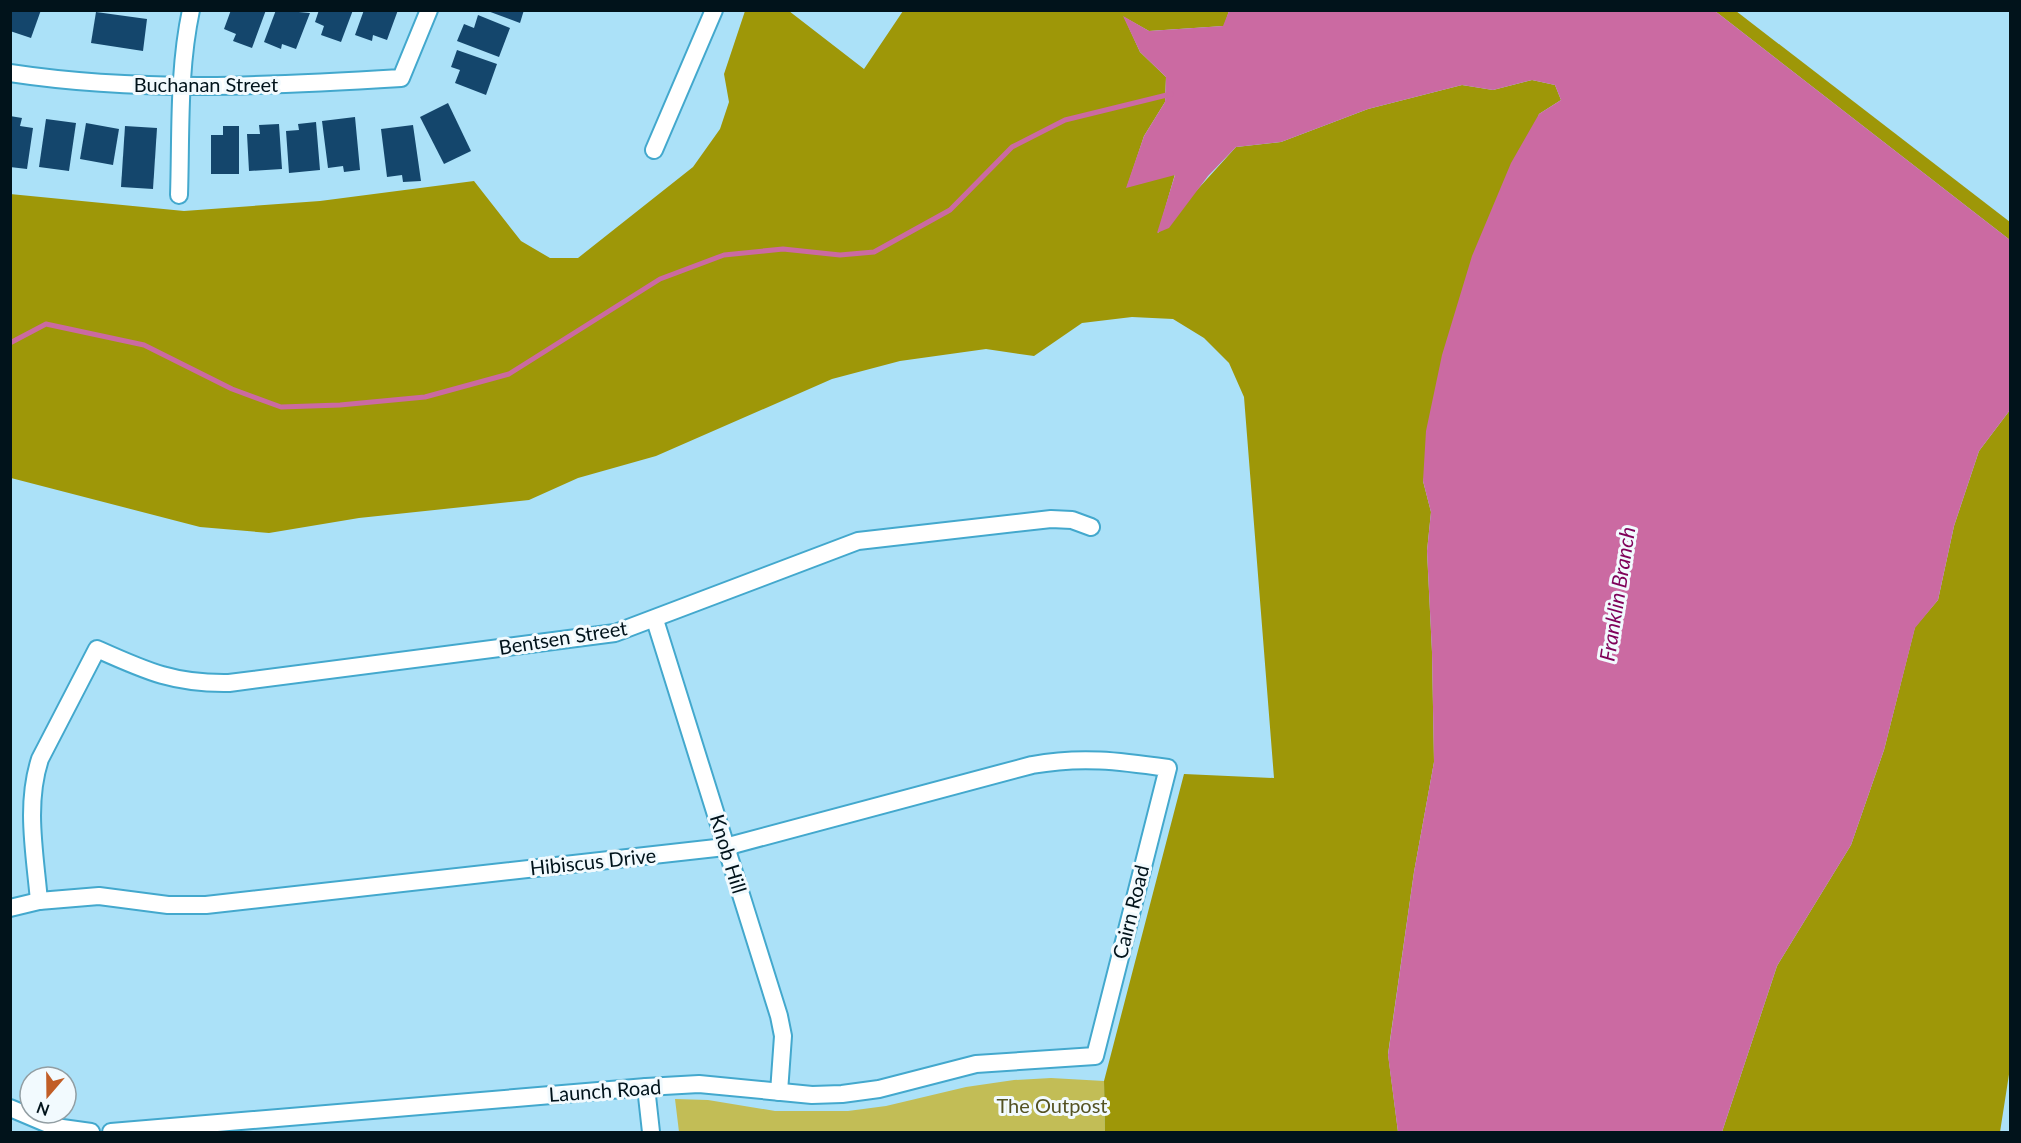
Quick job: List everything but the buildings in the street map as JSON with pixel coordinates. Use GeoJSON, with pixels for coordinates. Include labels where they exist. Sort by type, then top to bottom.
{"type":"FeatureCollection","features":[{"type":"Feature","properties":{"kind":"street"},"geometry":{"type":"LineString","coordinates":[[179,195],[185,37],[191,10]]}},
{"type":"Feature","properties":{"kind":"street","name":"Buchanan Street"},"geometry":{"type":"LineString","coordinates":[[10,73],[87,82],[182,88],[259,87],[401,78],[429,10]]}},
{"type":"Feature","properties":{"kind":"street"},"geometry":{"type":"LineString","coordinates":[[654,150],[714,10]]}},
{"type":"Feature","properties":{"kind":"street","name":"Bentsen Street"},"geometry":{"type":"LineString","coordinates":[[39,901],[31,805],[34,778],[40,759],[97,649],[148,672],[173,680],[229,683],[615,633],[655,620],[858,541],[1051,519],[1072,520],[1091,527]]}},
{"type":"Feature","properties":{"kind":"street","name":"Knob Hill"},"geometry":{"type":"LineString","coordinates":[[655,620],[778,1016],[783,1036],[779,1092]]}},
{"type":"Feature","properties":{"kind":"street","name":"Hibiscus Drive"},"geometry":{"type":"LineString","coordinates":[[10,908],[39,901],[99,896],[168,905],[206,906],[725,847],[1032,765],[1066,759],[1102,759],[1168,768]]}},
{"type":"Feature","properties":{"kind":"street","name":"Cairn Road"},"geometry":{"type":"LineString","coordinates":[[1095,1056],[1168,768]]}},
{"type":"Feature","properties":{"kind":"street","name":"Launch Road"},"geometry":{"type":"LineString","coordinates":[[111,1132],[268,1126],[646,1087],[699,1084],[812,1095],[842,1094],[879,1089],[976,1064],[1095,1056]]}},
{"type":"Feature","properties":{"kind":"street"},"geometry":{"type":"LineString","coordinates":[[646,1087],[651,1132]]}},
{"type":"Feature","properties":{"kind":"street"},"geometry":{"type":"LineString","coordinates":[[10,1108],[55,1127],[91,1132]]}},
{"type":"Feature","properties":{"kind":"green space","name":"The Outpost"},"geometry":{"type":"Polygon","coordinates":[[[1051,1078],[1104,1081],[1105,1132],[679,1132],[675,1099],[708,1100],[775,1111],[848,1111],[886,1106],[966,1087],[1014,1080],[1051,1078]]]}},
{"type":"Feature","properties":{"kind":"shaded area"},"geometry":{"type":"Polygon","coordinates":[[[745,11],[789,11],[864,69],[903,11],[1229,11],[1224,26],[1149,31],[1124,17],[1140,52],[1166,77],[1165,102],[1144,136],[1127,187],[1175,174],[1158,233],[1236,147],[1281,142],[1368,109],[1462,85],[1493,90],[1532,80],[1555,85],[1561,100],[1539,114],[1423,481],[1431,512],[1427,551],[1434,762],[1414,872],[1388,1054],[1398,1132],[1105,1132],[1104,1081],[1184,774],[1274,778],[1244,397],[1229,363],[1204,338],[1173,319],[1132,317],[1082,323],[1034,356],[986,349],[900,361],[832,379],[656,456],[578,478],[529,500],[359,518],[269,533],[200,527],[11,478],[10,194],[184,211],[320,201],[474,181],[521,241],[550,258],[578,258],[693,167],[720,129],[729,102],[724,74],[745,11]]]}},
{"type":"Feature","properties":{"kind":"shaded area"},"geometry":{"type":"Polygon","coordinates":[[[1715,11],[1736,11],[2010,222],[2010,240],[1715,11]]]}},
{"type":"Feature","properties":{"kind":"shaded area"},"geometry":{"type":"Polygon","coordinates":[[[2010,410],[2010,1068],[2000,1132],[1722,1132],[1777,966],[1851,845],[1884,750],[1915,627],[1938,600],[1954,526],[1979,451],[2010,410]]]}},
{"type":"Feature","properties":{"kind":"water","name":"Franklin Branch"},"geometry":{"type":"Polygon","coordinates":[[[1229,11],[1715,11],[2010,240],[2010,410],[1979,451],[1954,526],[1938,600],[1915,628],[1884,750],[1851,845],[1777,966],[1722,1132],[1398,1132],[1388,1055],[1414,872],[1434,762],[1427,551],[1431,512],[1423,481],[1426,431],[1442,355],[1472,256],[1511,163],[1539,114],[1561,100],[1555,85],[1532,80],[1493,90],[1462,85],[1368,109],[1281,142],[1236,147],[1208,176],[1169,228],[1157,233],[1175,175],[1126,188],[1144,136],[1165,102],[1166,77],[1140,52],[1123,16],[1149,31],[1223,26],[1229,11]]]}},
{"type":"Feature","properties":{"kind":"waterway"},"geometry":{"type":"LineString","coordinates":[[10,343],[46,324],[144,345],[232,389],[281,407],[340,405],[425,397],[509,374],[660,279],[724,255],[783,249],[840,255],[874,252],[950,210],[1012,147],[1065,120],[1171,94]]}}]}
